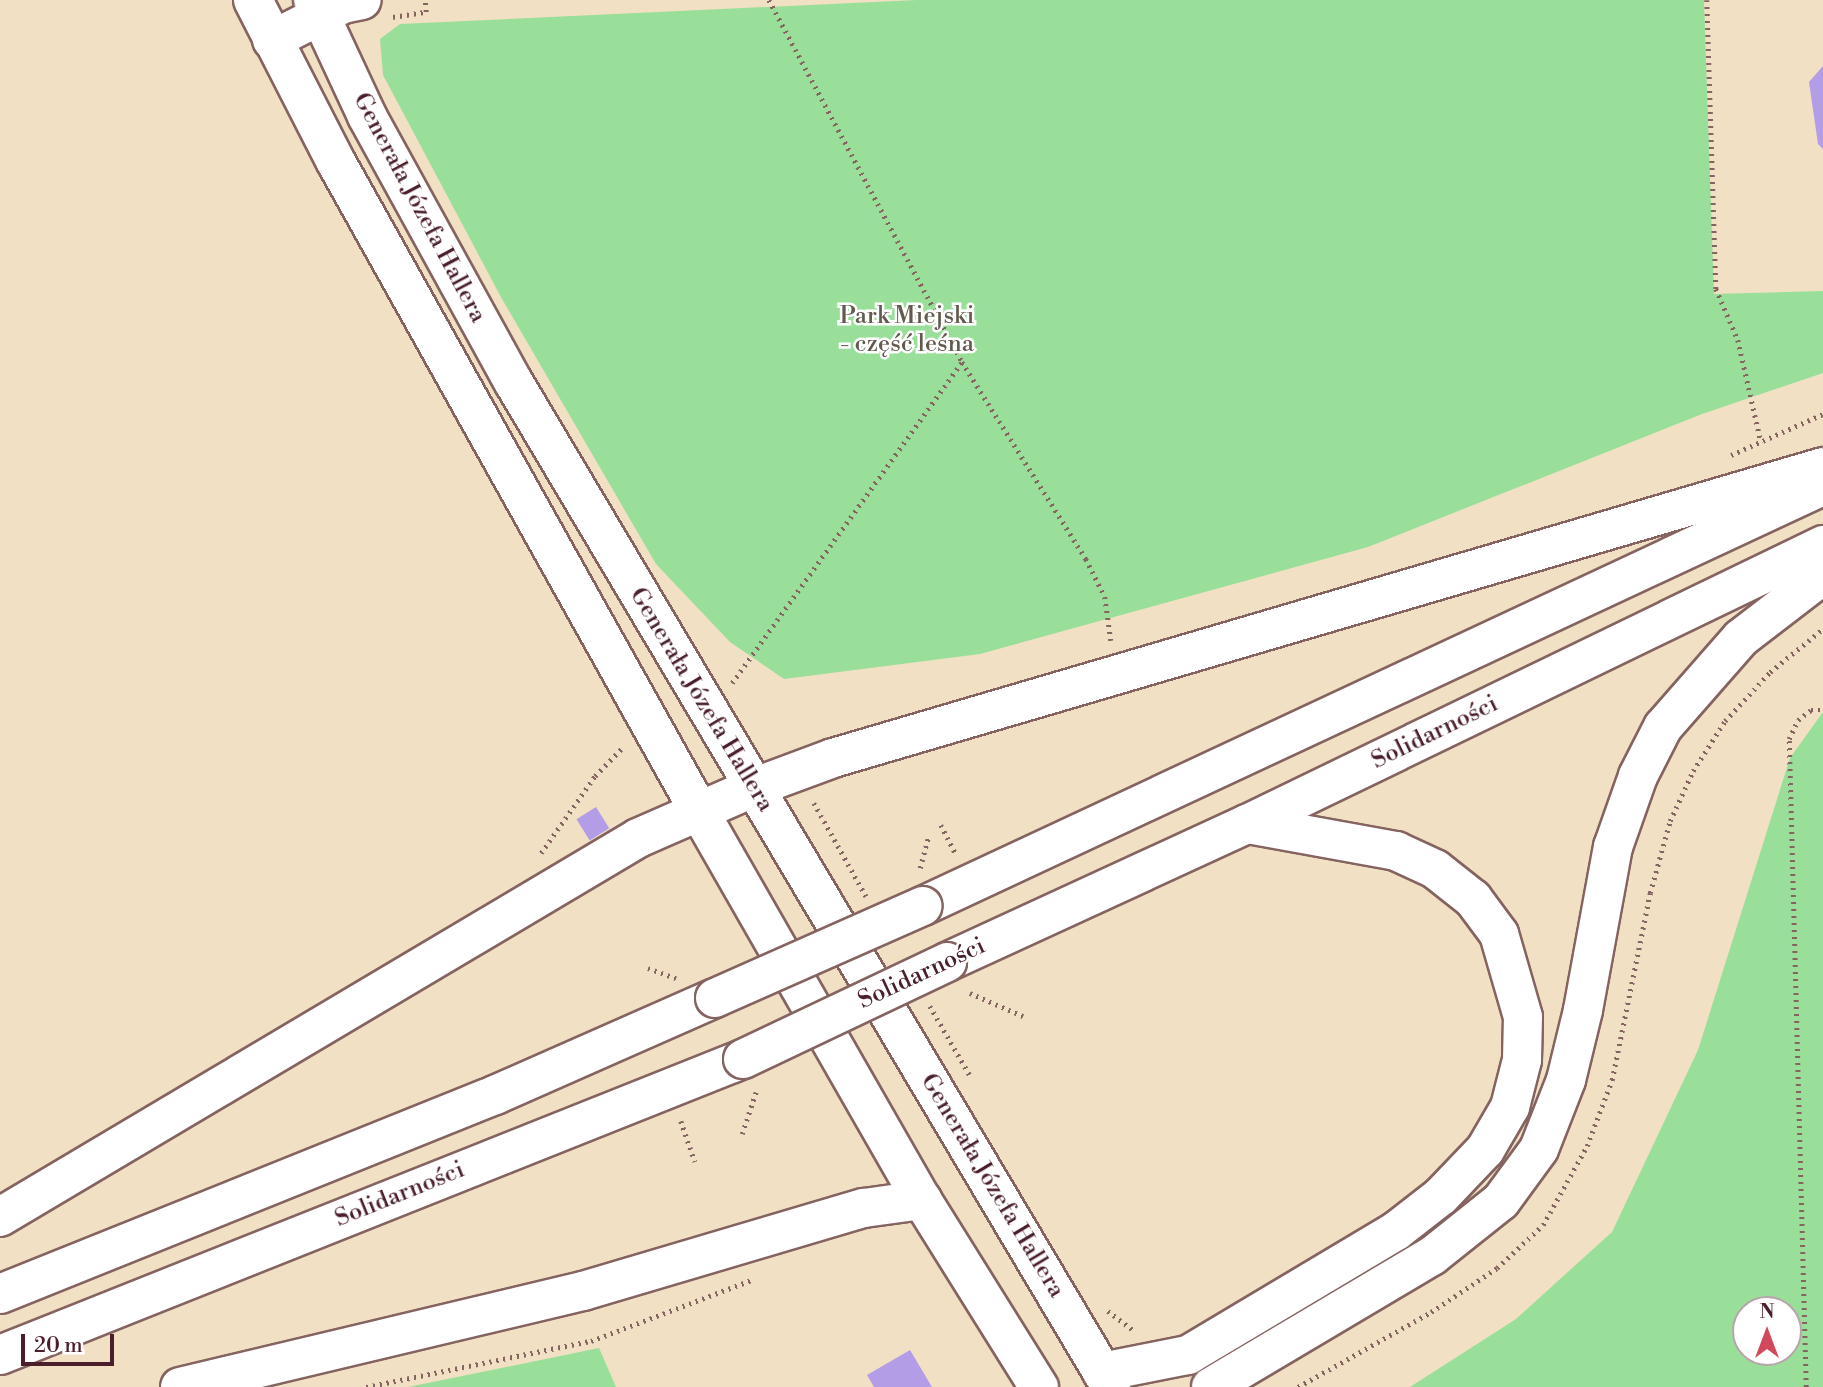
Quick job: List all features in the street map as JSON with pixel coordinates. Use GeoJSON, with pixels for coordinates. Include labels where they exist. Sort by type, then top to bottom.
{"type":"FeatureCollection","features":[{"type":"Feature","properties":{"kind":"main road","name":"Generała Józefa Hallera"},"geometry":{"type":"LineString","coordinates":[[253,0],[272,40],[699,811],[922,1200],[1038,1387]]}},
{"type":"Feature","properties":{"kind":"main road"},"geometry":{"type":"LineString","coordinates":[[272,40],[316,8],[362,0]]}},
{"type":"Feature","properties":{"kind":"main road","name":"Generała Józefa Hallera"},"geometry":{"type":"LineString","coordinates":[[316,8],[373,128],[514,383],[1107,1379]]}},
{"type":"Feature","properties":{"kind":"main road"},"geometry":{"type":"LineString","coordinates":[[0,1217],[638,838],[755,787],[833,758],[1823,467]]}},
{"type":"Feature","properties":{"kind":"main road"},"geometry":{"type":"LineString","coordinates":[[0,1294],[495,1095],[715,998],[919,894],[1823,486]]}},
{"type":"Feature","properties":{"kind":"main road","name":"Solidarności"},"geometry":{"type":"LineString","coordinates":[[0,1355],[750,1072],[947,962],[1247,824],[1823,545]]}},
{"type":"Feature","properties":{"kind":"main road"},"geometry":{"type":"LineString","coordinates":[[1210,1387],[1432,1256],[1501,1201],[1539,1149],[1566,1080],[1583,1010],[1613,848],[1644,764],[1663,727],[1741,638],[1823,575]]}},
{"type":"Feature","properties":{"kind":"main road"},"geometry":{"type":"LineString","coordinates":[[1107,1379],[1188,1355],[1395,1231],[1441,1196],[1485,1150],[1510,1107],[1522,1060],[1523,1017],[1500,934],[1473,900],[1435,869],[1396,850],[1247,824]]}},
{"type":"Feature","properties":{"kind":"main road"},"geometry":{"type":"LineString","coordinates":[[180,1387],[583,1291],[842,1214],[922,1200]]}},
{"type":"Feature","properties":{"kind":"path"},"geometry":{"type":"LineString","coordinates":[[769,0],[962,362],[1086,559],[1105,597],[1111,642]]}},
{"type":"Feature","properties":{"kind":"path"},"geometry":{"type":"LineString","coordinates":[[1707,0],[1716,289],[1738,340],[1761,442]]}},
{"type":"Feature","properties":{"kind":"path"},"geometry":{"type":"LineString","coordinates":[[723,695],[962,362]]}},
{"type":"Feature","properties":{"kind":"path"},"geometry":{"type":"LineString","coordinates":[[1806,1387],[1788,777],[1789,739],[1798,720],[1811,710],[1823,710]]}},
{"type":"Feature","properties":{"kind":"path"},"geometry":{"type":"LineString","coordinates":[[536,859],[608,761],[633,741]]}},
{"type":"Feature","properties":{"kind":"path"},"geometry":{"type":"LineString","coordinates":[[941,825],[961,866]]}},
{"type":"Feature","properties":{"kind":"path"},"geometry":{"type":"LineString","coordinates":[[919,894],[929,835]]}},
{"type":"Feature","properties":{"kind":"path"},"geometry":{"type":"LineString","coordinates":[[970,993],[1023,1016]]}},
{"type":"Feature","properties":{"kind":"path"},"geometry":{"type":"LineString","coordinates":[[742,1134],[750,1072]]}},
{"type":"Feature","properties":{"kind":"path"},"geometry":{"type":"LineString","coordinates":[[681,1121],[695,1162]]}},
{"type":"Feature","properties":{"kind":"path"},"geometry":{"type":"LineString","coordinates":[[366,1387],[591,1341],[760,1277]]}},
{"type":"Feature","properties":{"kind":"green space","name":"Park Miejski - część leśna"},"geometry":{"type":"Polygon","coordinates":[[[917,0],[1704,0],[1714,294],[1823,291],[1823,373],[1702,414],[1368,547],[980,654],[784,679],[730,642],[656,564],[502,299],[383,75],[380,39],[400,24],[917,0]]]}},
{"type":"Feature","properties":{"kind":"green space"},"geometry":{"type":"Polygon","coordinates":[[[1823,712],[1823,1387],[1410,1387],[1516,1319],[1612,1232],[1698,1050],[1790,758],[1823,712]]]}},
{"type":"Feature","properties":{"kind":"green space"},"geometry":{"type":"Polygon","coordinates":[[[599,1348],[616,1387],[408,1387],[477,1373],[599,1348]]]}},
{"type":"Feature","properties":{"kind":"building"},"geometry":{"type":"Polygon","coordinates":[[[1823,66],[1823,149],[1818,144],[1809,82],[1823,66]]]}},
{"type":"Feature","properties":{"kind":"building"},"geometry":{"type":"Polygon","coordinates":[[[596,807],[609,828],[590,840],[576,819],[596,807]]]}},
{"type":"Feature","properties":{"kind":"building"},"geometry":{"type":"Polygon","coordinates":[[[910,1350],[932,1387],[874,1387],[867,1375],[910,1350]]]}}]}
